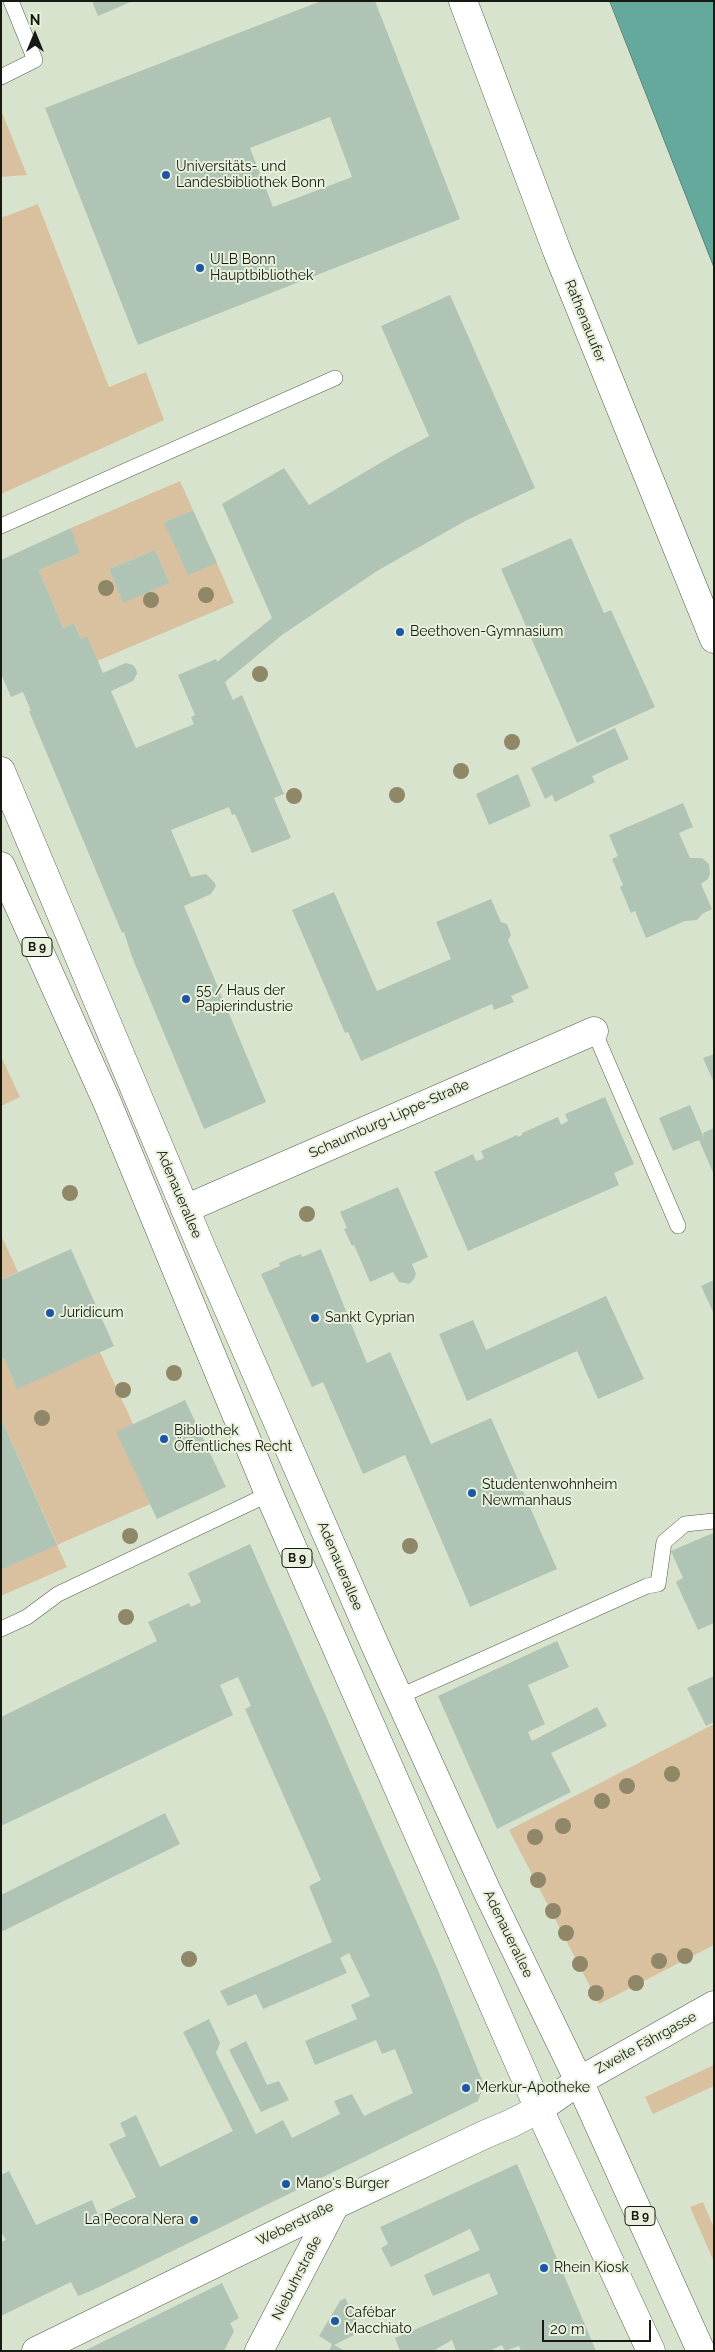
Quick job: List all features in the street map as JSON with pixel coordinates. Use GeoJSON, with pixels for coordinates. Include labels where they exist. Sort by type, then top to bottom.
{"type":"FeatureCollection","features":[{"type":"Feature","properties":{"kind":"main road","name":"Rathenauufer"},"geometry":{"type":"LineString","coordinates":[[463,1],[557,251],[714,639]]}},
{"type":"Feature","properties":{"kind":"main road","name":"Adenauerallee"},"geometry":{"type":"LineString","coordinates":[[1,771],[185,1209],[398,1697],[486,1889],[579,2080],[701,2351]]}},
{"type":"Feature","properties":{"kind":"main road","name":"B 9"},"geometry":{"type":"LineString","coordinates":[[1,866],[106,1102],[269,1494],[539,2109],[652,2351]]}},
{"type":"Feature","properties":{"kind":"main road","name":"Schaumburg-Lippe-Straße"},"geometry":{"type":"LineString","coordinates":[[185,1209],[594,1030]]}},
{"type":"Feature","properties":{"kind":"main road","name":"Zweite Fährgasse"},"geometry":{"type":"LineString","coordinates":[[579,2080],[714,2005]]}},
{"type":"Feature","properties":{"kind":"main road","name":"Weberstraße"},"geometry":{"type":"LineString","coordinates":[[36,2351],[335,2205],[539,2109],[579,2080]]}},
{"type":"Feature","properties":{"kind":"main road","name":"Niebuhrstraße"},"geometry":{"type":"LineString","coordinates":[[259,2351],[335,2205]]}},
{"type":"Feature","properties":{"kind":"lane"},"geometry":{"type":"LineString","coordinates":[[1,76],[35,60],[12,1]]}},
{"type":"Feature","properties":{"kind":"lane"},"geometry":{"type":"LineString","coordinates":[[1,526],[335,378]]}},
{"type":"Feature","properties":{"kind":"lane"},"geometry":{"type":"LineString","coordinates":[[594,1030],[678,1226]]}},
{"type":"Feature","properties":{"kind":"lane"},"geometry":{"type":"LineString","coordinates":[[1,1629],[27,1617],[58,1594],[269,1494]]}},
{"type":"Feature","properties":{"kind":"lane"},"geometry":{"type":"LineString","coordinates":[[398,1697],[647,1586],[658,1584],[664,1542],[685,1524],[714,1521]]}},
{"type":"Feature","properties":{"kind":"shaded area"},"geometry":{"type":"Polygon","coordinates":[[[1,110],[27,175],[1,177],[1,110]]]}},
{"type":"Feature","properties":{"kind":"shaded area"},"geometry":{"type":"Polygon","coordinates":[[[38,204],[109,387],[146,372],[164,420],[1,494],[1,218],[38,204]]]}},
{"type":"Feature","properties":{"kind":"shaded area"},"geometry":{"type":"Polygon","coordinates":[[[180,481],[193,510],[164,522],[217,563],[234,603],[97,661],[87,637],[81,639],[74,623],[63,628],[39,570],[80,553],[71,528],[180,481]],[[155,550],[109,569],[123,602],[170,583],[155,550]]]}},
{"type":"Feature","properties":{"kind":"shaded area"},"geometry":{"type":"Polygon","coordinates":[[[1,1056],[20,1097],[1,1106],[1,1056]]]}},
{"type":"Feature","properties":{"kind":"shaded area"},"geometry":{"type":"Polygon","coordinates":[[[1,1235],[18,1272],[1,1280],[1,1235]]]}},
{"type":"Feature","properties":{"kind":"shaded area"},"geometry":{"type":"Polygon","coordinates":[[[100,1352],[133,1424],[117,1432],[150,1504],[57,1545],[67,1567],[1,1596],[1,1570],[57,1544],[1,1418],[1,1360],[4,1358],[17,1388],[100,1352]]]}},
{"type":"Feature","properties":{"kind":"shaded area"},"geometry":{"type":"Polygon","coordinates":[[[714,1724],[714,1945],[599,2004],[509,1830],[714,1724]]]}},
{"type":"Feature","properties":{"kind":"shaded area"},"geometry":{"type":"Polygon","coordinates":[[[714,2065],[714,2086],[653,2114],[645,2097],[714,2065]]]}},
{"type":"Feature","properties":{"kind":"shaded area"},"geometry":{"type":"Polygon","coordinates":[[[703,2202],[714,2228],[714,2262],[690,2207],[703,2202]]]}},
{"type":"Feature","properties":{"kind":"water"},"geometry":{"type":"Polygon","coordinates":[[[610,1],[714,1],[714,267],[610,1]]]}},
{"type":"Feature","properties":{"kind":"building"},"geometry":{"type":"Polygon","coordinates":[[[92,1],[133,1],[98,16],[92,1]]]}},
{"type":"Feature","properties":{"kind":"building","name":"Universitäts- und Landesbibliothek Bonn"},"geometry":{"type":"Polygon","coordinates":[[[321,1],[375,1],[460,219],[138,345],[45,108],[321,1]],[[330,117],[250,148],[273,207],[352,177],[330,117]]]}},
{"type":"Feature","properties":{"kind":"building"},"geometry":{"type":"Polygon","coordinates":[[[450,295],[535,488],[465,521],[377,571],[282,635],[225,682],[233,700],[242,695],[284,794],[274,798],[291,838],[252,853],[235,814],[232,815],[229,807],[171,830],[191,877],[206,874],[216,886],[211,894],[184,906],[266,1102],[204,1129],[132,957],[124,932],[122,933],[29,711],[31,711],[23,692],[11,697],[1,674],[1,560],[71,528],[80,553],[39,570],[63,628],[74,623],[81,639],[87,636],[103,673],[126,663],[133,665],[136,669],[137,674],[133,681],[111,691],[136,748],[194,724],[191,717],[195,715],[178,675],[216,659],[217,662],[272,618],[222,504],[284,468],[309,505],[429,436],[381,326],[450,295]]]}},
{"type":"Feature","properties":{"kind":"building"},"geometry":{"type":"Polygon","coordinates":[[[193,510],[217,563],[188,575],[164,522],[193,510]]]}},
{"type":"Feature","properties":{"kind":"building"},"geometry":{"type":"Polygon","coordinates":[[[571,538],[604,613],[611,610],[655,707],[577,743],[501,569],[571,538]]]}},
{"type":"Feature","properties":{"kind":"building"},"geometry":{"type":"Polygon","coordinates":[[[155,550],[170,583],[123,603],[109,569],[155,550]]]}},
{"type":"Feature","properties":{"kind":"building"},"geometry":{"type":"Polygon","coordinates":[[[615,728],[629,759],[592,776],[595,782],[555,802],[552,795],[545,799],[531,768],[615,728]]]}},
{"type":"Feature","properties":{"kind":"building"},"geometry":{"type":"Polygon","coordinates":[[[518,774],[531,806],[489,825],[476,794],[518,774]]]}},
{"type":"Feature","properties":{"kind":"building"},"geometry":{"type":"Polygon","coordinates":[[[683,803],[693,827],[679,833],[690,858],[702,858],[709,864],[710,874],[708,879],[701,884],[712,909],[702,914],[697,920],[685,921],[646,938],[635,911],[631,913],[620,887],[623,885],[612,859],[618,856],[609,835],[683,803]]]}},
{"type":"Feature","properties":{"kind":"building"},"geometry":{"type":"Polygon","coordinates":[[[334,892],[377,991],[451,959],[436,922],[491,899],[501,922],[507,924],[511,935],[508,940],[529,988],[511,996],[514,1002],[494,1010],[492,1004],[361,1061],[348,1032],[345,1033],[292,910],[334,892]]]}},
{"type":"Feature","properties":{"kind":"building"},"geometry":{"type":"Polygon","coordinates":[[[714,1054],[714,1083],[703,1058],[714,1054]]]}},
{"type":"Feature","properties":{"kind":"building"},"geometry":{"type":"Polygon","coordinates":[[[605,1097],[634,1164],[614,1173],[619,1185],[468,1251],[434,1172],[473,1154],[476,1161],[480,1160],[484,1158],[481,1151],[517,1135],[518,1137],[522,1133],[558,1117],[561,1125],[568,1121],[565,1114],[605,1097]]]}},
{"type":"Feature","properties":{"kind":"building"},"geometry":{"type":"Polygon","coordinates":[[[690,1105],[704,1138],[703,1133],[714,1128],[714,1175],[699,1140],[673,1151],[659,1118],[690,1105]]]}},
{"type":"Feature","properties":{"kind":"building"},"geometry":{"type":"Polygon","coordinates":[[[398,1187],[428,1257],[412,1264],[416,1274],[409,1284],[399,1282],[393,1272],[370,1282],[354,1245],[352,1246],[344,1229],[347,1228],[340,1212],[398,1187]]]}},
{"type":"Feature","properties":{"kind":"building","name":"Juridicum"},"geometry":{"type":"Polygon","coordinates":[[[71,1249],[114,1346],[17,1389],[4,1358],[1,1360],[1,1280],[71,1249]]]}},
{"type":"Feature","properties":{"kind":"building","name":"Studentenwohnheim Newmanhaus"},"geometry":{"type":"Polygon","coordinates":[[[321,1249],[367,1363],[390,1352],[431,1444],[491,1418],[557,1569],[470,1607],[405,1455],[363,1474],[323,1382],[312,1387],[261,1274],[280,1266],[279,1263],[290,1258],[301,1254],[302,1257],[321,1249]]]}},
{"type":"Feature","properties":{"kind":"building"},"geometry":{"type":"Polygon","coordinates":[[[714,1280],[714,1314],[701,1286],[714,1280]]]}},
{"type":"Feature","properties":{"kind":"building"},"geometry":{"type":"Polygon","coordinates":[[[606,1296],[644,1379],[598,1399],[577,1351],[467,1401],[439,1334],[473,1320],[486,1350],[606,1296]]]}},
{"type":"Feature","properties":{"kind":"building"},"geometry":{"type":"Polygon","coordinates":[[[185,1400],[226,1487],[157,1519],[116,1432],[185,1400]]]}},
{"type":"Feature","properties":{"kind":"building"},"geometry":{"type":"Polygon","coordinates":[[[1,1418],[57,1545],[1,1570],[1,1418]]]}},
{"type":"Feature","properties":{"kind":"building"},"geometry":{"type":"Polygon","coordinates":[[[713,1533],[714,1623],[698,1630],[676,1582],[683,1578],[671,1551],[713,1533]]]}},
{"type":"Feature","properties":{"kind":"building"},"geometry":{"type":"Polygon","coordinates":[[[250,1544],[437,1968],[484,2085],[478,2101],[93,2290],[78,2296],[71,2282],[1,2316],[1,2242],[6,2240],[1,2232],[1,2175],[9,2171],[36,2225],[92,2200],[98,2215],[136,2197],[109,2144],[126,2136],[120,2123],[136,2115],[160,2167],[233,2131],[183,2032],[209,2019],[220,2043],[216,2053],[256,2134],[283,2120],[292,2138],[340,2114],[334,2101],[352,2094],[364,2116],[413,2093],[395,2049],[382,2054],[376,2040],[315,2065],[305,2041],[357,2019],[351,2005],[370,1996],[349,1953],[340,1958],[347,1973],[263,2009],[256,1994],[228,2006],[220,1991],[332,1942],[309,1886],[321,1880],[245,1709],[251,1706],[238,1677],[220,1685],[233,1715],[1,1826],[1,1717],[157,1641],[148,1622],[189,1603],[191,1607],[201,1602],[188,1573],[250,1544]]]}},
{"type":"Feature","properties":{"kind":"building"},"geometry":{"type":"Polygon","coordinates":[[[557,1641],[569,1667],[528,1685],[545,1724],[528,1732],[532,1741],[597,1707],[607,1726],[551,1753],[571,1792],[497,1829],[438,1696],[557,1641]]]}},
{"type":"Feature","properties":{"kind":"building"},"geometry":{"type":"Polygon","coordinates":[[[714,1676],[714,1722],[706,1726],[687,1688],[714,1676]]]}},
{"type":"Feature","properties":{"kind":"building"},"geometry":{"type":"Polygon","coordinates":[[[165,1813],[180,1844],[1,1932],[1,1895],[165,1813]]]}},
{"type":"Feature","properties":{"kind":"building"},"geometry":{"type":"Polygon","coordinates":[[[246,2041],[267,2085],[279,2081],[289,2100],[261,2112],[229,2050],[246,2041]]]}},
{"type":"Feature","properties":{"kind":"building"},"geometry":{"type":"Polygon","coordinates":[[[517,2164],[596,2351],[521,2351],[519,2346],[505,2351],[502,2345],[489,2351],[456,2351],[452,2340],[433,2351],[400,2351],[395,2338],[498,2294],[489,2273],[433,2296],[424,2275],[480,2250],[470,2229],[391,2267],[381,2248],[388,2244],[380,2227],[517,2164]]]}},
{"type":"Feature","properties":{"kind":"building"},"geometry":{"type":"Polygon","coordinates":[[[222,2283],[239,2318],[230,2323],[234,2331],[224,2351],[84,2351],[222,2283]]]}},
{"type":"Feature","properties":{"kind":"building"},"geometry":{"type":"Polygon","coordinates":[[[345,2298],[362,2331],[334,2345],[345,2351],[329,2351],[332,2344],[319,2336],[340,2301],[345,2298]]]}},
{"type":"Feature","properties":{"kind":"place","name":"Universitäts- und Landesbibliothek Bonn"},"geometry":{"type":"Point","coordinates":[166,175]}},
{"type":"Feature","properties":{"kind":"place","name":"ULB Bonn Hauptbibliothek"},"geometry":{"type":"Point","coordinates":[200,268]}},
{"type":"Feature","properties":{"kind":"place","name":"Beethoven-Gymnasium"},"geometry":{"type":"Point","coordinates":[400,632]}},
{"type":"Feature","properties":{"kind":"place","name":"55 / Haus der Papierindustrie"},"geometry":{"type":"Point","coordinates":[186,999]}},
{"type":"Feature","properties":{"kind":"place","name":"Juridicum"},"geometry":{"type":"Point","coordinates":[50,1313]}},
{"type":"Feature","properties":{"kind":"place","name":"Sankt Cyprian"},"geometry":{"type":"Point","coordinates":[315,1318]}},
{"type":"Feature","properties":{"kind":"place","name":"Bibliothek Öffentliches Recht"},"geometry":{"type":"Point","coordinates":[164,1439]}},
{"type":"Feature","properties":{"kind":"place","name":"Studentenwohnheim Newmanhaus"},"geometry":{"type":"Point","coordinates":[472,1493]}},
{"type":"Feature","properties":{"kind":"place","name":"Merkur-Apotheke"},"geometry":{"type":"Point","coordinates":[466,2088]}},
{"type":"Feature","properties":{"kind":"place","name":"Mano's Burger"},"geometry":{"type":"Point","coordinates":[286,2184]}},
{"type":"Feature","properties":{"kind":"place","name":"La Pecora Nera"},"geometry":{"type":"Point","coordinates":[194,2220]}},
{"type":"Feature","properties":{"kind":"place","name":"Rhein Kiosk"},"geometry":{"type":"Point","coordinates":[544,2268]}},
{"type":"Feature","properties":{"kind":"place","name":"Cafébar Macchiato"},"geometry":{"type":"Point","coordinates":[335,2321]}}]}
